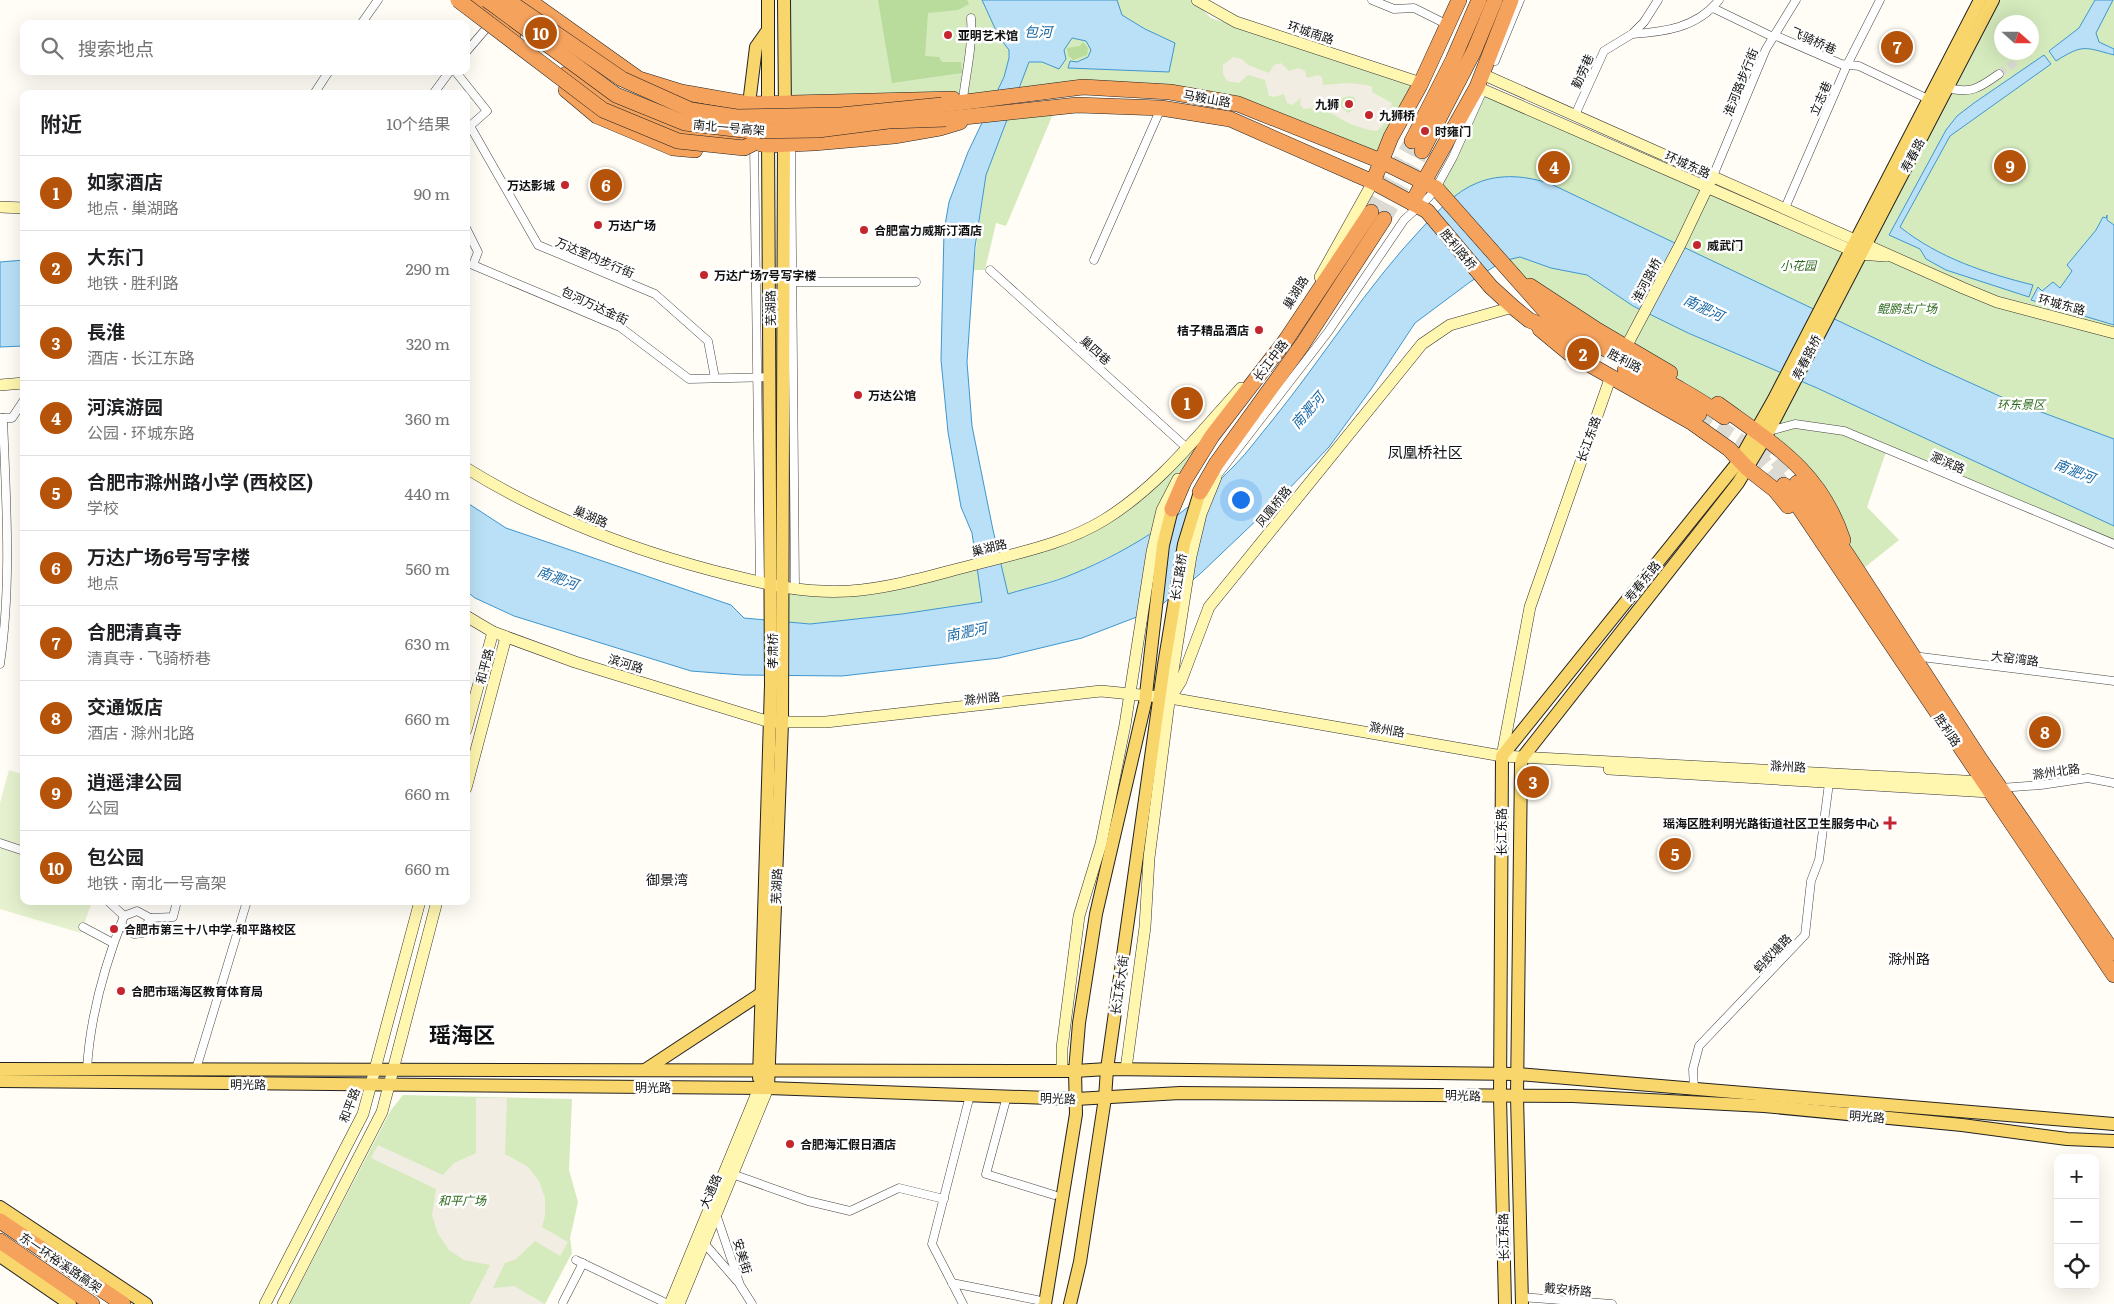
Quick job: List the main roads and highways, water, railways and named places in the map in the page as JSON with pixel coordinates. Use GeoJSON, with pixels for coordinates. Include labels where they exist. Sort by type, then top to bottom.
{"type":"FeatureCollection","features":[{"type":"Feature","properties":{"kind":"highway"},"geometry":{"type":"LineString","coordinates":[[459,0],[603,110],[678,141],[744,148],[761,144]]}},
{"type":"Feature","properties":{"kind":"highway"},"geometry":{"type":"LineString","coordinates":[[471,0],[539,54],[609,103],[674,132],[761,144],[788,144],[894,136],[940,128],[981,115]]}},
{"type":"Feature","properties":{"kind":"highway","name":"南北一号高架"},"geometry":{"type":"LineString","coordinates":[[487,0],[616,95],[685,123],[751,131],[818,130],[944,112]]}},
{"type":"Feature","properties":{"kind":"highway","name":"南北一号高架"},"geometry":{"type":"LineString","coordinates":[[508,0],[622,79],[691,110],[737,117],[944,112]]}},
{"type":"Feature","properties":{"kind":"highway"},"geometry":{"type":"LineString","coordinates":[[528,0],[639,80],[681,92],[749,104],[926,98],[979,100]]}},
{"type":"Feature","properties":{"kind":"highway"},"geometry":{"type":"LineString","coordinates":[[1372,182],[1381,160],[1421,83],[1459,0]]}},
{"type":"Feature","properties":{"kind":"highway"},"geometry":{"type":"LineString","coordinates":[[1479,0],[1417,146],[1474,51],[1495,0]]}},
{"type":"Feature","properties":{"kind":"highway"},"geometry":{"type":"LineString","coordinates":[[1419,207],[1483,81],[1511,0]]}},
{"type":"Feature","properties":{"kind":"highway","name":"马鞍山路"},"geometry":{"type":"LineString","coordinates":[[944,112],[979,100],[1083,87],[1170,92],[1238,104],[1381,160],[1430,184],[1449,201]]}},
{"type":"Feature","properties":{"kind":"highway","name":"马鞍山路"},"geometry":{"type":"LineString","coordinates":[[944,112],[981,115],[1077,105],[1161,108],[1230,119],[1372,182],[1419,207]]}},
{"type":"Feature","properties":{"kind":"highway","name":"胜利路桥"},"geometry":{"type":"LineString","coordinates":[[1449,201],[1512,274]]}},
{"type":"Feature","properties":{"kind":"highway","name":"胜利路桥"},"geometry":{"type":"LineString","coordinates":[[1419,207],[1490,287]]}},
{"type":"Feature","properties":{"kind":"highway","name":"长江中路"},"geometry":{"type":"LineString","coordinates":[[1167,509],[1212,436],[1378,216],[1302,345],[1216,464],[1200,492]]}},
{"type":"Feature","properties":{"kind":"highway"},"geometry":{"type":"LineString","coordinates":[[1512,274],[1764,433],[1800,466],[1835,515],[1844,562],[1824,560],[1775,490],[1743,464],[1729,449],[1691,422],[1569,353],[1529,320]]}},
{"type":"Feature","properties":{"kind":"highway","name":"胜利路"},"geometry":{"type":"LineString","coordinates":[[1512,274],[1545,311],[1565,326],[1621,358],[1670,382],[1724,416]]}},
{"type":"Feature","properties":{"kind":"highway","name":"胜利路"},"geometry":{"type":"LineString","coordinates":[[1490,287],[1529,320],[1548,326],[1586,346],[1699,414]]}},
{"type":"Feature","properties":{"kind":"highway","name":"胜利路"},"geometry":{"type":"LineString","coordinates":[[1791,484],[1991,787],[2107,947],[2114,975]]}},
{"type":"Feature","properties":{"kind":"highway","name":"胜利路"},"geometry":{"type":"LineString","coordinates":[[1844,562],[1914,656],[1991,787]]}},
{"type":"Feature","properties":{"kind":"highway"},"geometry":{"type":"LineString","coordinates":[[2107,947],[2114,986]]}},
{"type":"Feature","properties":{"kind":"highway","name":"东一环裕溪路高架"},"geometry":{"type":"LineString","coordinates":[[0,1220],[123,1304]]}},
{"type":"Feature","properties":{"kind":"highway","name":"东一环裕溪路高架"},"geometry":{"type":"LineString","coordinates":[[0,1241],[92,1304]]}},
{"type":"Feature","properties":{"kind":"main road","name":"芜湖路"},"geometry":{"type":"LineString","coordinates":[[768,0],[768,104],[761,144],[778,617]]}},
{"type":"Feature","properties":{"kind":"main road","name":"芜湖路"},"geometry":{"type":"LineString","coordinates":[[777,587],[788,144],[785,103],[784,0]]}},
{"type":"Feature","properties":{"kind":"main road","name":"寿春路"},"geometry":{"type":"LineString","coordinates":[[1858,246],[1928,99],[1980,0]]}},
{"type":"Feature","properties":{"kind":"main road","name":"寿春路"},"geometry":{"type":"LineString","coordinates":[[1825,308],[1948,88],[1994,0]]}},
{"type":"Feature","properties":{"kind":"main road"},"geometry":{"type":"LineString","coordinates":[[749,104],[756,47],[768,30]]}},
{"type":"Feature","properties":{"kind":"main road","name":"寿春路桥"},"geometry":{"type":"LineString","coordinates":[[1778,402],[1825,308]]}},
{"type":"Feature","properties":{"kind":"main road","name":"寿春东路"},"geometry":{"type":"LineString","coordinates":[[1501,759],[1743,464],[1764,433],[1778,402]]}},
{"type":"Feature","properties":{"kind":"main road","name":"寿春东路"},"geometry":{"type":"LineString","coordinates":[[1522,761],[1738,483],[1743,464]]}},
{"type":"Feature","properties":{"kind":"main road","name":"长江路桥"},"geometry":{"type":"LineString","coordinates":[[1168,668],[1184,544],[1200,492]]}},
{"type":"Feature","properties":{"kind":"main road","name":"长江路桥"},"geometry":{"type":"LineString","coordinates":[[1075,1071],[1078,1023],[1096,914],[1145,699],[1140,670],[1163,545],[1167,509]]}},
{"type":"Feature","properties":{"kind":"main road","name":"孝肃桥"},"geometry":{"type":"LineString","coordinates":[[777,684],[778,617]]}},
{"type":"Feature","properties":{"kind":"main road","name":"长江东大街"},"geometry":{"type":"LineString","coordinates":[[1070,1304],[1080,1262],[1105,1098],[1107,1069],[1168,668]]}},
{"type":"Feature","properties":{"kind":"main road","name":"芜湖路"},"geometry":{"type":"LineString","coordinates":[[763,1088],[778,725],[777,684]]}},
{"type":"Feature","properties":{"kind":"main road","name":"芜湖路"},"geometry":{"type":"LineString","coordinates":[[764,1070],[762,993],[778,725]]}},
{"type":"Feature","properties":{"kind":"main road","name":"长江东路"},"geometry":{"type":"LineString","coordinates":[[1501,759],[1500,1097],[1505,1304]]}},
{"type":"Feature","properties":{"kind":"main road","name":"长江东路"},"geometry":{"type":"LineString","coordinates":[[1522,761],[1517,1074],[1522,1300]]}},
{"type":"Feature","properties":{"kind":"main road"},"geometry":{"type":"LineString","coordinates":[[645,1070],[762,993]]}},
{"type":"Feature","properties":{"kind":"main road","name":"明光路"},"geometry":{"type":"LineString","coordinates":[[0,1069],[1075,1071],[1126,1069],[1517,1074],[2114,1124]]}},
{"type":"Feature","properties":{"kind":"main road"},"geometry":{"type":"LineString","coordinates":[[1041,1302],[1076,1114],[1075,1071]]}},
{"type":"Feature","properties":{"kind":"main road","name":"明光路"},"geometry":{"type":"LineString","coordinates":[[0,1082],[763,1088],[1076,1099],[1180,1094],[1574,1096],[1764,1106],[1962,1125],[2067,1139],[2114,1141]]}},
{"type":"Feature","properties":{"kind":"main road"},"geometry":{"type":"LineString","coordinates":[[0,1207],[146,1304]]}},
{"type":"Feature","properties":{"kind":"main road"},"geometry":{"type":"LineString","coordinates":[[0,1256],[70,1304]]}},
{"type":"Feature","properties":{"kind":"water"},"geometry":{"type":"Polygon","coordinates":[[[982,0],[1117,0],[1122,15],[1145,29],[1175,43],[1169,72],[1068,68],[1070,61],[1077,62],[1088,57],[1091,50],[1086,41],[1072,38],[1064,50],[1066,59],[1059,69],[1042,62],[1029,62],[986,175],[975,247],[967,362],[972,426],[1008,594],[1058,580],[1096,564],[1139,541],[1180,514],[1217,482],[1249,449],[1290,398],[1382,274],[1447,202],[1477,183],[1505,177],[1533,179],[1551,184],[2006,399],[2114,439],[2114,526],[1817,388],[1688,333],[1633,306],[1587,275],[1551,268],[1520,257],[1503,261],[1470,282],[1415,323],[1372,388],[1329,447],[1284,494],[1200,574],[1155,610],[1082,638],[999,658],[842,676],[742,675],[691,671],[514,616],[470,594],[470,505],[506,528],[731,605],[744,618],[810,624],[902,614],[982,602],[972,533],[961,507],[948,432],[941,360],[944,231],[949,202],[968,152],[1004,77],[1009,50],[999,37],[982,0]]]}},
{"type":"Feature","properties":{"kind":"water"},"geometry":{"type":"Polygon","coordinates":[[[2095,0],[2113,0],[2096,33],[2099,42],[2114,49],[2114,55],[2084,49],[2072,52],[2056,61],[2049,51],[2079,28],[2095,0]]]}},
{"type":"Feature","properties":{"kind":"water"},"geometry":{"type":"Polygon","coordinates":[[[2044,55],[2051,64],[1950,136],[1900,227],[1930,247],[1963,263],[1980,270],[2033,285],[2029,297],[1946,270],[1926,259],[1920,249],[1889,235],[1946,130],[1957,116],[2044,55]]]}},
{"type":"Feature","properties":{"kind":"water"},"geometry":{"type":"Polygon","coordinates":[[[2107,215],[2107,220],[2114,225],[2114,325],[2031,300],[2038,287],[2042,291],[2053,282],[2060,288],[2072,271],[2067,265],[2096,230],[2103,217],[2106,218],[2107,215]]]}},
{"type":"Feature","properties":{"kind":"water"},"geometry":{"type":"Polygon","coordinates":[[[20,260],[20,346],[0,347],[0,262],[20,260]]]}},
{"type":"Feature","properties":{"kind":"tunnel"},"geometry":{"type":"LineString","coordinates":[[1999,74],[2017,61]]}},
{"type":"Feature","properties":{"kind":"tunnel"},"geometry":{"type":"LineString","coordinates":[[1371,212],[1412,141]]}},
{"type":"Feature","properties":{"kind":"tunnel"},"geometry":{"type":"LineString","coordinates":[[1384,219],[1422,151]]}},
{"type":"Feature","properties":{"kind":"tunnel"},"geometry":{"type":"LineString","coordinates":[[1699,414],[1754,450],[1784,485]]}},
{"type":"Feature","properties":{"kind":"tunnel"},"geometry":{"type":"LineString","coordinates":[[1759,445],[1775,458],[1797,483]]}},
{"type":"Feature","properties":{"kind":"place","name":"包公园"},"geometry":{"type":"Point","coordinates":[541,33]}},
{"type":"Feature","properties":{"kind":"place","name":"亚明艺术馆"},"geometry":{"type":"Point","coordinates":[948,35]}},
{"type":"Feature","properties":{"kind":"place","name":"合肥清真寺"},"geometry":{"type":"Point","coordinates":[1897,47]}},
{"type":"Feature","properties":{"kind":"place","name":"九狮"},"geometry":{"type":"Point","coordinates":[1349,104]}},
{"type":"Feature","properties":{"kind":"place","name":"九狮桥"},"geometry":{"type":"Point","coordinates":[1369,115]}},
{"type":"Feature","properties":{"kind":"place","name":"时雍门"},"geometry":{"type":"Point","coordinates":[1425,131]}},
{"type":"Feature","properties":{"kind":"place","name":"逍遥津公园"},"geometry":{"type":"Point","coordinates":[2010,166]}},
{"type":"Feature","properties":{"kind":"place","name":"河滨游园"},"geometry":{"type":"Point","coordinates":[1554,167]}},
{"type":"Feature","properties":{"kind":"place","name":"万达影城"},"geometry":{"type":"Point","coordinates":[565,185]}},
{"type":"Feature","properties":{"kind":"place","name":"万达广场6号写字楼"},"geometry":{"type":"Point","coordinates":[606,185]}},
{"type":"Feature","properties":{"kind":"place","name":"万达广场"},"geometry":{"type":"Point","coordinates":[598,225]}},
{"type":"Feature","properties":{"kind":"place","name":"合肥富力威斯汀酒店"},"geometry":{"type":"Point","coordinates":[864,230]}},
{"type":"Feature","properties":{"kind":"place","name":"威武门"},"geometry":{"type":"Point","coordinates":[1697,245]}},
{"type":"Feature","properties":{"kind":"place","name":"万达广场7号写字楼"},"geometry":{"type":"Point","coordinates":[704,275]}},
{"type":"Feature","properties":{"kind":"place","name":"桔子精品酒店"},"geometry":{"type":"Point","coordinates":[1259,330]}},
{"type":"Feature","properties":{"kind":"place","name":"大东门"},"geometry":{"type":"Point","coordinates":[1583,354]}},
{"type":"Feature","properties":{"kind":"place","name":"万达公馆"},"geometry":{"type":"Point","coordinates":[858,395]}},
{"type":"Feature","properties":{"kind":"place","name":"如家酒店"},"geometry":{"type":"Point","coordinates":[1187,403]}},
{"type":"Feature","properties":{"kind":"place","name":"交通饭店"},"geometry":{"type":"Point","coordinates":[2045,732]}},
{"type":"Feature","properties":{"kind":"place","name":"長淮"},"geometry":{"type":"Point","coordinates":[1533,782]}},
{"type":"Feature","properties":{"kind":"place","name":"瑶海区胜利明光路街道社区卫生服务中心"},"geometry":{"type":"Point","coordinates":[1890,823]}},
{"type":"Feature","properties":{"kind":"place","name":"合肥市滁州路小学 (西校区)"},"geometry":{"type":"Point","coordinates":[1675,854]}},
{"type":"Feature","properties":{"kind":"place","name":"合肥市第三十八中学-和平路校区"},"geometry":{"type":"Point","coordinates":[114,929]}},
{"type":"Feature","properties":{"kind":"place","name":"合肥市瑶海区教育体育局"},"geometry":{"type":"Point","coordinates":[121,991]}},
{"type":"Feature","properties":{"kind":"place","name":"合肥海汇假日酒店"},"geometry":{"type":"Point","coordinates":[790,1144]}},
{"type":"Feature","properties":{"kind":"district","name":"凤凰桥社区"},"geometry":{"type":"Point","coordinates":[1425,451]}},
{"type":"Feature","properties":{"kind":"district","name":"御景湾"},"geometry":{"type":"Point","coordinates":[667,879]}},
{"type":"Feature","properties":{"kind":"district","name":"滁州路"},"geometry":{"type":"Point","coordinates":[1909,958]}},
{"type":"Feature","properties":{"kind":"district","name":"瑶海区"},"geometry":{"type":"Point","coordinates":[462,1033]}},
{"type":"Feature","properties":{"kind":"water label","name":"包河"},"geometry":{"type":"Point","coordinates":[1038,31]}},
{"type":"Feature","properties":{"kind":"water label","name":"南淝河"},"geometry":{"type":"Point","coordinates":[1704,307]}},
{"type":"Feature","properties":{"kind":"water label","name":"南淝河"},"geometry":{"type":"Point","coordinates":[1307,410]}},
{"type":"Feature","properties":{"kind":"water label","name":"南淝河"},"geometry":{"type":"Point","coordinates":[2075,470]}},
{"type":"Feature","properties":{"kind":"water label","name":"南淝河"},"geometry":{"type":"Point","coordinates":[558,577]}},
{"type":"Feature","properties":{"kind":"water label","name":"南淝河"},"geometry":{"type":"Point","coordinates":[966,631]}},
{"type":"Feature","properties":{"kind":"park label","name":"小花园"},"geometry":{"type":"Point","coordinates":[1798,265]}},
{"type":"Feature","properties":{"kind":"park label","name":"鲲鹏志广场"},"geometry":{"type":"Point","coordinates":[1907,308]}},
{"type":"Feature","properties":{"kind":"park label","name":"环东景区"},"geometry":{"type":"Point","coordinates":[2021,404]}},
{"type":"Feature","properties":{"kind":"park label","name":"和平广场"},"geometry":{"type":"Point","coordinates":[462,1200]}}]}
